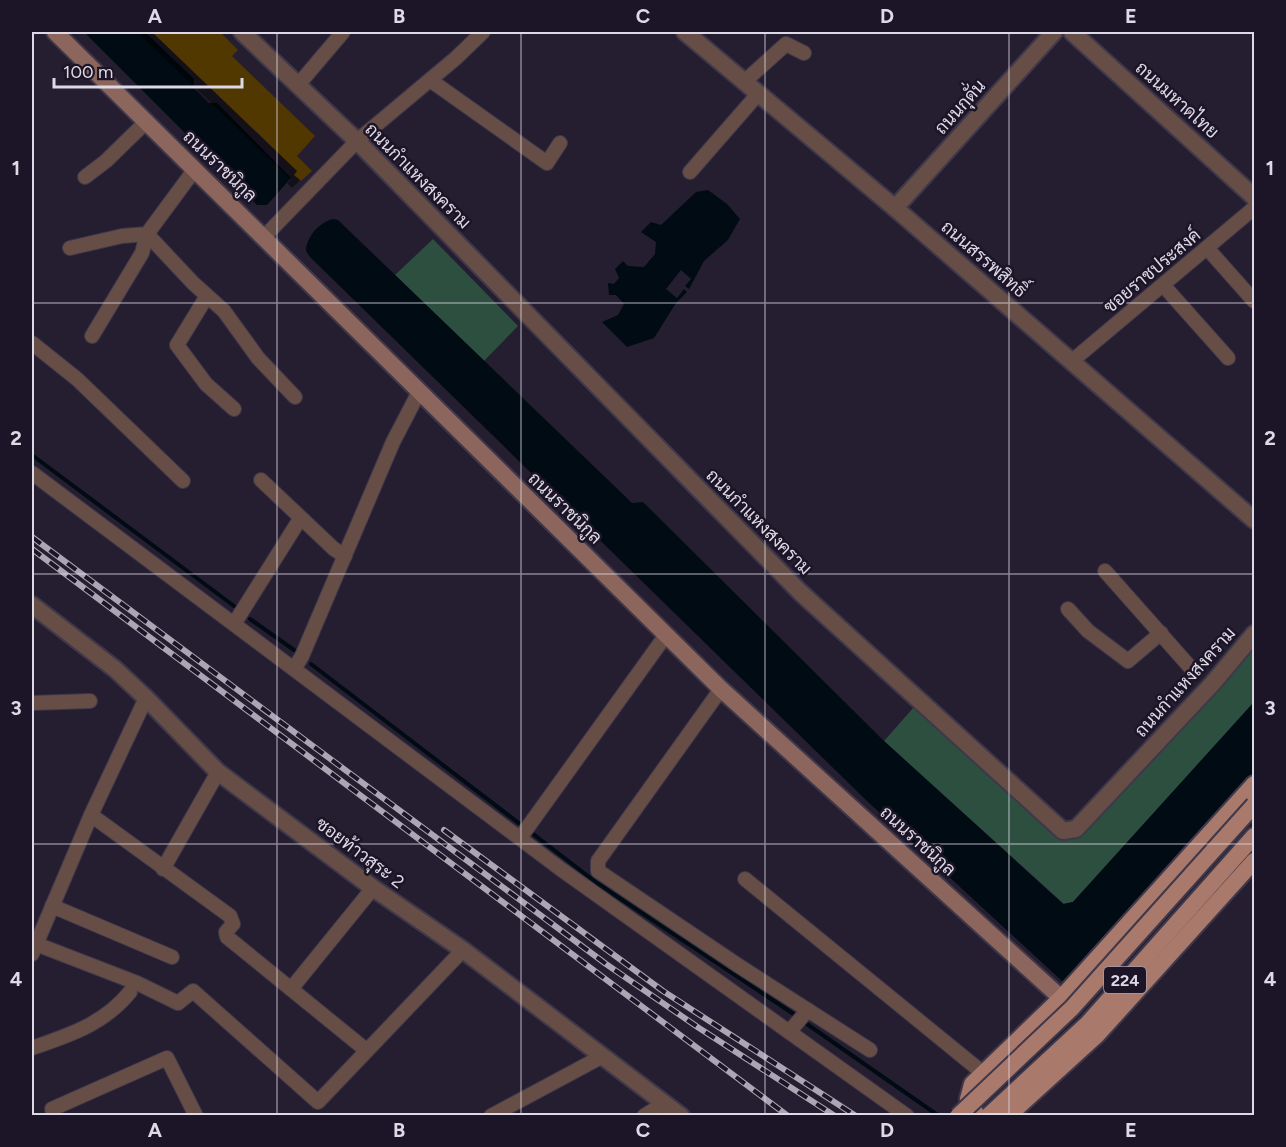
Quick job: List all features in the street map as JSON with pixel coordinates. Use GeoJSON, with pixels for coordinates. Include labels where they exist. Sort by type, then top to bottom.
{"type":"FeatureCollection","features":[{"type":"Feature","properties":{"kind":"main road","name":"ถนนราชนิกูล"},"geometry":{"type":"LineString","coordinates":[[55,32],[721,689],[1061,998]]}},
{"type":"Feature","properties":{"kind":"main road"},"geometry":{"type":"LineString","coordinates":[[977,1116],[968,1099],[972,1084],[1061,998],[1254,784]]}},
{"type":"Feature","properties":{"kind":"main road"},"geometry":{"type":"LineString","coordinates":[[958,1116],[1072,1008],[1254,805]]}},
{"type":"Feature","properties":{"kind":"main road","name":"224"},"geometry":{"type":"LineString","coordinates":[[988,1116],[1088,1023],[1254,836]]}},
{"type":"Feature","properties":{"kind":"main road"},"geometry":{"type":"LineString","coordinates":[[1008,1116],[1098,1034],[1254,861]]}},
{"type":"Feature","properties":{"kind":"street","name":"ถนนกำแหงสงคราม"},"geometry":{"type":"LineString","coordinates":[[242,32],[357,141],[800,592],[1063,831],[1076,829],[1213,683],[1254,633]]}},
{"type":"Feature","properties":{"kind":"street"},"geometry":{"type":"LineString","coordinates":[[298,85],[343,32]]}},
{"type":"Feature","properties":{"kind":"street"},"geometry":{"type":"LineString","coordinates":[[264,237],[357,141],[483,32]]}},
{"type":"Feature","properties":{"kind":"street","name":"ถนนสรรพสิทธิ์"},"geometry":{"type":"LineString","coordinates":[[685,32],[895,208],[1254,520]]}},
{"type":"Feature","properties":{"kind":"street","name":"ถนนกุดั่น"},"geometry":{"type":"LineString","coordinates":[[895,208],[1054,32]]}},
{"type":"Feature","properties":{"kind":"street","name":"ถนนมหาดไทย"},"geometry":{"type":"LineString","coordinates":[[1072,32],[1254,197]]}},
{"type":"Feature","properties":{"kind":"street"},"geometry":{"type":"LineString","coordinates":[[744,82],[786,44],[804,53]]}},
{"type":"Feature","properties":{"kind":"street"},"geometry":{"type":"LineString","coordinates":[[430,80],[548,163],[560,143]]}},
{"type":"Feature","properties":{"kind":"street"},"geometry":{"type":"LineString","coordinates":[[690,172],[758,94]]}},
{"type":"Feature","properties":{"kind":"street"},"geometry":{"type":"LineString","coordinates":[[85,177],[147,122]]}},
{"type":"Feature","properties":{"kind":"street"},"geometry":{"type":"LineString","coordinates":[[92,336],[142,253],[147,234],[195,169]]}},
{"type":"Feature","properties":{"kind":"street","name":"ซอยราชประสงค์"},"geometry":{"type":"LineString","coordinates":[[1072,361],[1254,208]]}},
{"type":"Feature","properties":{"kind":"street"},"geometry":{"type":"LineString","coordinates":[[70,248],[122,236],[147,234]]}},
{"type":"Feature","properties":{"kind":"street"},"geometry":{"type":"LineString","coordinates":[[147,234],[207,296],[224,310],[258,358],[295,397]]}},
{"type":"Feature","properties":{"kind":"street"},"geometry":{"type":"LineString","coordinates":[[1207,248],[1254,301]]}},
{"type":"Feature","properties":{"kind":"street"},"geometry":{"type":"LineString","coordinates":[[1163,285],[1228,358]]}},
{"type":"Feature","properties":{"kind":"street"},"geometry":{"type":"LineString","coordinates":[[207,296],[177,345],[206,384],[234,409]]}},
{"type":"Feature","properties":{"kind":"street"},"geometry":{"type":"LineString","coordinates":[[32,343],[77,380],[183,481]]}},
{"type":"Feature","properties":{"kind":"street"},"geometry":{"type":"LineString","coordinates":[[294,669],[393,442],[419,392]]}},
{"type":"Feature","properties":{"kind":"street"},"geometry":{"type":"LineString","coordinates":[[32,472],[294,669],[524,833],[907,1116]]}},
{"type":"Feature","properties":{"kind":"street"},"geometry":{"type":"LineString","coordinates":[[261,480],[300,519],[345,556]]}},
{"type":"Feature","properties":{"kind":"street"},"geometry":{"type":"LineString","coordinates":[[234,624],[300,519]]}},
{"type":"Feature","properties":{"kind":"street"},"geometry":{"type":"LineString","coordinates":[[1105,571],[1190,667]]}},
{"type":"Feature","properties":{"kind":"street","name":"ซอยท้าวสุระ 2"},"geometry":{"type":"LineString","coordinates":[[32,605],[115,669],[147,698],[218,772],[373,888],[463,950],[681,1116]]}},
{"type":"Feature","properties":{"kind":"street"},"geometry":{"type":"LineString","coordinates":[[1068,609],[1088,631],[1128,661],[1161,633]]}},
{"type":"Feature","properties":{"kind":"street"},"geometry":{"type":"LineString","coordinates":[[524,833],[666,635]]}},
{"type":"Feature","properties":{"kind":"street"},"geometry":{"type":"LineString","coordinates":[[721,689],[596,867],[604,876],[806,1012],[870,1050]]}},
{"type":"Feature","properties":{"kind":"street"},"geometry":{"type":"LineString","coordinates":[[147,698],[91,815],[34,949],[137,983],[178,1003],[193,991],[318,1102],[366,1050],[393,1026],[463,950]]}},
{"type":"Feature","properties":{"kind":"street"},"geometry":{"type":"LineString","coordinates":[[32,703],[90,701]]}},
{"type":"Feature","properties":{"kind":"street"},"geometry":{"type":"LineString","coordinates":[[163,869],[218,772]]}},
{"type":"Feature","properties":{"kind":"street"},"geometry":{"type":"LineString","coordinates":[[91,815],[230,916],[232,924],[226,932],[227,937],[366,1050]]}},
{"type":"Feature","properties":{"kind":"street"},"geometry":{"type":"LineString","coordinates":[[745,879],[984,1073]]}},
{"type":"Feature","properties":{"kind":"street"},"geometry":{"type":"LineString","coordinates":[[291,989],[373,888]]}},
{"type":"Feature","properties":{"kind":"street"},"geometry":{"type":"LineString","coordinates":[[52,906],[172,957]]}},
{"type":"Feature","properties":{"kind":"street"},"geometry":{"type":"LineString","coordinates":[[32,1048],[85,1028],[116,1010],[130,992]]}},
{"type":"Feature","properties":{"kind":"street"},"geometry":{"type":"LineString","coordinates":[[791,1029],[806,1012]]}},
{"type":"Feature","properties":{"kind":"street"},"geometry":{"type":"LineString","coordinates":[[491,1116],[601,1057]]}},
{"type":"Feature","properties":{"kind":"street"},"geometry":{"type":"LineString","coordinates":[[54,1116],[52,1109],[167,1058],[196,1116]]}},
{"type":"Feature","properties":{"kind":"street"},"geometry":{"type":"LineString","coordinates":[[644,1116],[665,1103]]}},
{"type":"Feature","properties":{"kind":"green space"},"geometry":{"type":"Polygon","coordinates":[[[433,239],[518,326],[484,361],[395,275],[433,239]]]}},
{"type":"Feature","properties":{"kind":"green space"},"geometry":{"type":"Polygon","coordinates":[[[1254,641],[1254,702],[1073,902],[1064,904],[884,741],[914,707],[1056,836],[1067,839],[1254,641]]]}},
{"type":"Feature","properties":{"kind":"shaded area"},"geometry":{"type":"Polygon","coordinates":[[[84,32],[145,32],[194,79],[193,87],[209,103],[217,103],[291,178],[267,205],[257,205],[84,32]]]}},
{"type":"Feature","properties":{"kind":"shaded area"},"geometry":{"type":"Polygon","coordinates":[[[708,190],[727,204],[740,219],[728,240],[704,261],[689,289],[685,286],[691,279],[681,270],[666,289],[677,298],[684,289],[687,292],[676,303],[654,338],[627,347],[602,322],[618,315],[624,304],[616,295],[609,295],[608,283],[614,284],[619,278],[615,269],[623,261],[628,266],[644,267],[655,254],[656,242],[641,232],[651,222],[661,225],[696,192],[708,190]]]}},
{"type":"Feature","properties":{"kind":"shaded area"},"geometry":{"type":"Polygon","coordinates":[[[333,219],[338,220],[632,503],[643,502],[884,741],[1063,904],[1073,902],[1254,702],[1254,774],[1068,980],[1062,981],[867,801],[310,257],[306,251],[311,236],[323,223],[333,219]]]}},
{"type":"Feature","properties":{"kind":"building"},"geometry":{"type":"Polygon","coordinates":[[[152,32],[220,32],[238,50],[232,56],[315,136],[297,156],[312,171],[301,181],[294,175],[297,171],[152,32]]]}},
{"type":"Feature","properties":{"kind":"waterway"},"geometry":{"type":"LineString","coordinates":[[32,455],[234,606]]}},
{"type":"Feature","properties":{"kind":"waterway"},"geometry":{"type":"LineString","coordinates":[[250,619],[294,650]]}},
{"type":"Feature","properties":{"kind":"waterway"},"geometry":{"type":"LineString","coordinates":[[311,664],[597,883],[798,1017]]}},
{"type":"Feature","properties":{"kind":"waterway"},"geometry":{"type":"LineString","coordinates":[[804,1022],[939,1116]]}},
{"type":"Feature","properties":{"kind":"railway"},"geometry":{"type":"LineString","coordinates":[[32,537],[606,964],[699,1028],[835,1116]]}},
{"type":"Feature","properties":{"kind":"railway"},"geometry":{"type":"LineString","coordinates":[[32,549],[788,1116]]}},
{"type":"Feature","properties":{"kind":"railway"},"geometry":{"type":"LineString","coordinates":[[444,830],[663,991],[856,1116]]}}]}
